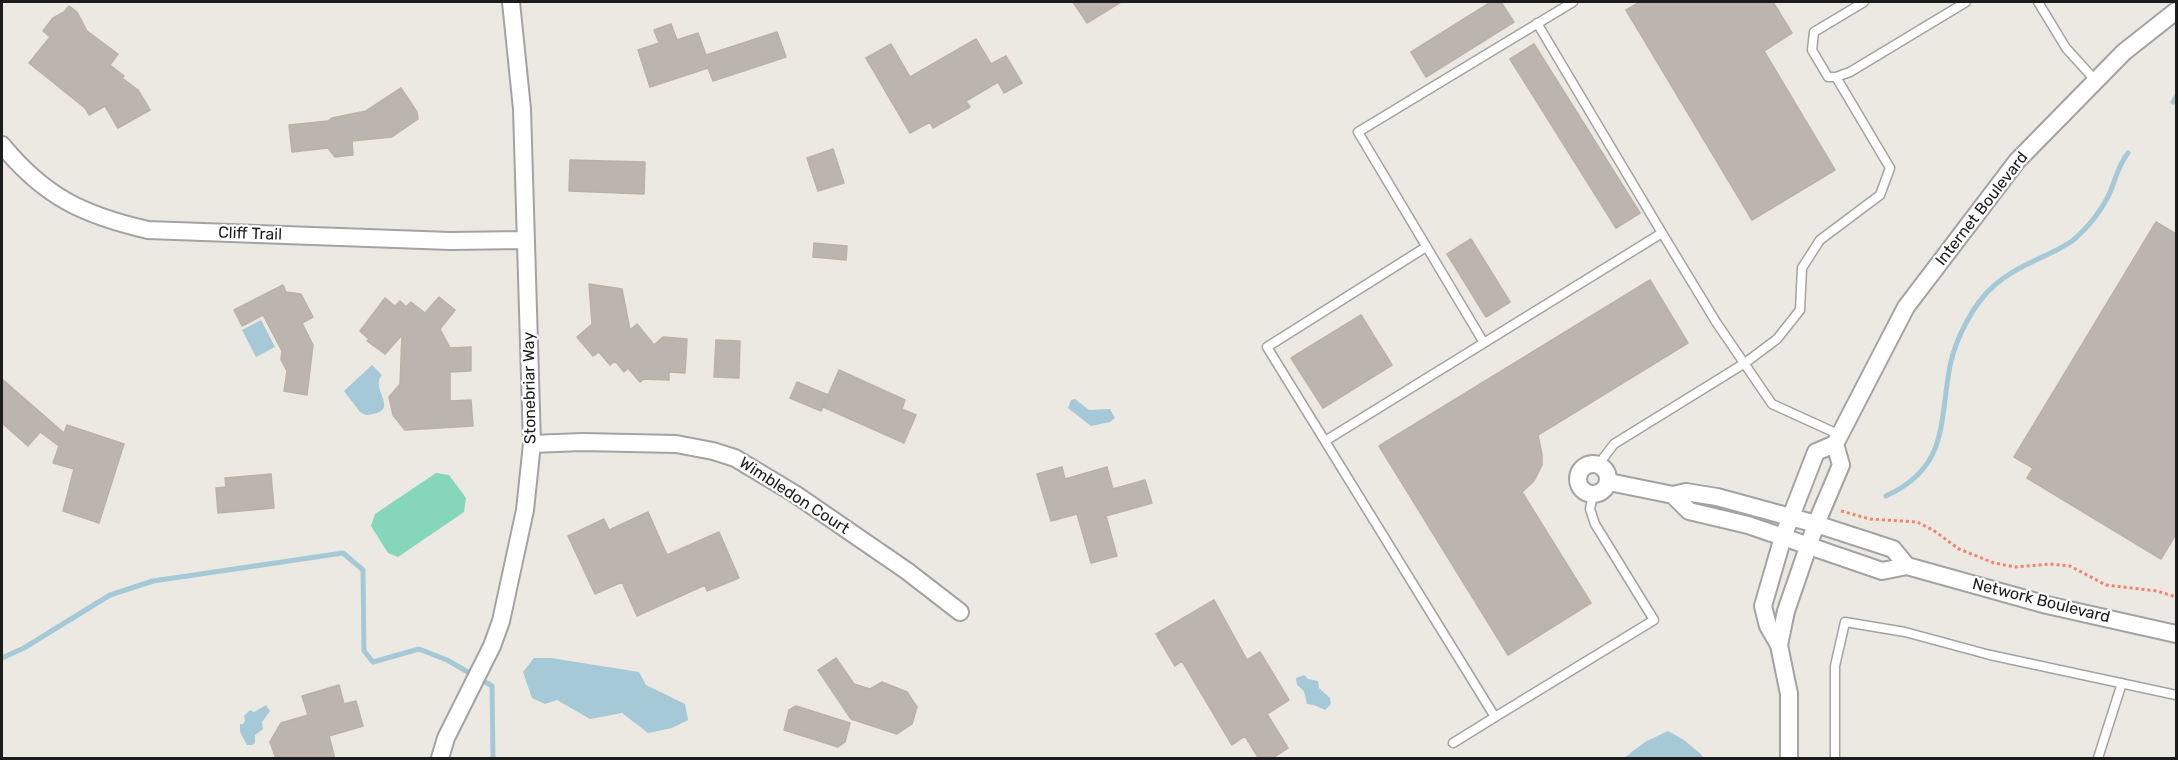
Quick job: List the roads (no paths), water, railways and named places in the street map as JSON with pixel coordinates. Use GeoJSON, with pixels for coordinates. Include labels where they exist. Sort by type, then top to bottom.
{"type":"FeatureCollection","features":[{"type":"Feature","properties":{"kind":"street","name":"Stonebriar Way"},"geometry":{"type":"LineString","coordinates":[[440,759],[446,738],[492,646],[501,621],[525,510],[532,444],[522,109],[511,2]]}},
{"type":"Feature","properties":{"kind":"street","name":"Internet Boulevard"},"geometry":{"type":"LineString","coordinates":[[1790,758],[1789,694],[1779,645],[1768,626],[1764,606],[1783,537],[1816,452],[1837,440],[1906,307],[2017,161],[2124,52],[2176,11]]}},
{"type":"Feature","properties":{"kind":"street","name":"Cliff Trail"},"geometry":{"type":"LineString","coordinates":[[2,145],[21,168],[47,189],[79,209],[114,223],[148,230],[450,241],[525,240]]}},
{"type":"Feature","properties":{"kind":"street","name":"Internet Boulevard"},"geometry":{"type":"LineString","coordinates":[[1779,645],[1786,611],[1815,524],[1841,465],[1837,440]]}},
{"type":"Feature","properties":{"kind":"street","name":"Wimbledon Court"},"geometry":{"type":"LineString","coordinates":[[532,444],[582,442],[676,444],[735,458],[795,494],[907,571],[960,612]]}},
{"type":"Feature","properties":{"kind":"street"},"geometry":{"type":"LineString","coordinates":[[1598,465],[1607,471],[1608,482],[1604,491],[1593,495],[1579,486],[1579,475],[1584,467],[1598,465]]}},
{"type":"Feature","properties":{"kind":"street","name":"Network Boulevard"},"geometry":{"type":"LineString","coordinates":[[1608,482],[1673,495],[1686,492],[1717,497],[1791,517],[1893,549],[1907,566]]}},
{"type":"Feature","properties":{"kind":"street","name":"Network Boulevard"},"geometry":{"type":"LineString","coordinates":[[1673,495],[1689,511],[1748,525],[1882,571],[1907,566],[2047,604],[2176,634]]}},
{"type":"Feature","properties":{"kind":"lane"},"geometry":{"type":"LineString","coordinates":[[1484,343],[1358,132],[1573,2]]}},
{"type":"Feature","properties":{"kind":"lane"},"geometry":{"type":"LineString","coordinates":[[1864,2],[1814,32],[1812,50],[1828,77],[1850,72],[1966,2]]}},
{"type":"Feature","properties":{"kind":"lane"},"geometry":{"type":"LineString","coordinates":[[2037,2],[2066,48],[2095,80]]}},
{"type":"Feature","properties":{"kind":"lane"},"geometry":{"type":"LineString","coordinates":[[1538,24],[1716,322],[1772,404],[1837,440]]}},
{"type":"Feature","properties":{"kind":"lane"},"geometry":{"type":"LineString","coordinates":[[1598,465],[1614,444],[1745,363],[1777,339],[1800,310],[1802,268],[1820,240],[1880,195],[1890,168],[1836,77]]}},
{"type":"Feature","properties":{"kind":"lane"},"geometry":{"type":"LineString","coordinates":[[1325,441],[1662,233]]}},
{"type":"Feature","properties":{"kind":"lane"},"geometry":{"type":"LineString","coordinates":[[1426,247],[1267,347],[1495,717]]}},
{"type":"Feature","properties":{"kind":"lane"},"geometry":{"type":"LineString","coordinates":[[1453,744],[1654,620],[1595,524],[1590,509],[1593,495]]}},
{"type":"Feature","properties":{"kind":"lane"},"geometry":{"type":"LineString","coordinates":[[1835,759],[1835,666],[1845,622],[1905,632],[1990,655],[2176,695]]}},
{"type":"Feature","properties":{"kind":"lane"},"geometry":{"type":"LineString","coordinates":[[2098,759],[2122,683]]}},
{"type":"Feature","properties":{"kind":"water"},"geometry":{"type":"Polygon","coordinates":[[[261,320],[275,347],[256,357],[242,330],[261,320]]]}},
{"type":"Feature","properties":{"kind":"water"},"geometry":{"type":"Polygon","coordinates":[[[372,365],[382,375],[379,387],[384,405],[383,410],[366,415],[360,412],[344,391],[372,365]]]}},
{"type":"Feature","properties":{"kind":"water"},"geometry":{"type":"Polygon","coordinates":[[[1075,399],[1089,410],[1110,409],[1115,418],[1110,422],[1091,426],[1068,408],[1071,400],[1075,399]]]}},
{"type":"Feature","properties":{"kind":"water"},"geometry":{"type":"Polygon","coordinates":[[[534,658],[551,658],[639,672],[646,685],[685,704],[688,720],[672,728],[648,733],[622,713],[590,719],[557,700],[545,704],[532,698],[523,672],[534,658]]]}},
{"type":"Feature","properties":{"kind":"water"},"geometry":{"type":"Polygon","coordinates":[[[1304,675],[1308,679],[1318,681],[1319,688],[1330,698],[1331,704],[1325,710],[1307,704],[1304,691],[1297,685],[1296,678],[1304,675]]]}},
{"type":"Feature","properties":{"kind":"water"},"geometry":{"type":"Polygon","coordinates":[[[266,705],[270,711],[262,722],[263,729],[255,735],[255,743],[247,745],[240,732],[240,724],[243,724],[244,716],[250,710],[254,712],[266,705]]]}},
{"type":"Feature","properties":{"kind":"water"},"geometry":{"type":"Polygon","coordinates":[[[1668,731],[1684,740],[1703,758],[1624,758],[1645,742],[1668,731]]]}},
{"type":"Feature","properties":{"kind":"waterway"},"geometry":{"type":"LineString","coordinates":[[2173,102],[2176,97]]}},
{"type":"Feature","properties":{"kind":"waterway"},"geometry":{"type":"LineString","coordinates":[[1886,496],[1906,484],[1921,471],[1931,457],[1942,425],[1950,366],[1956,344],[1979,301],[2004,278],[2072,241],[2084,230],[2104,204],[2128,153]]}},
{"type":"Feature","properties":{"kind":"waterway"},"geometry":{"type":"LineString","coordinates":[[2,658],[24,648],[110,595],[153,581],[343,553],[363,570],[364,651],[373,662],[419,649],[447,660],[492,686],[493,758]]}}]}
